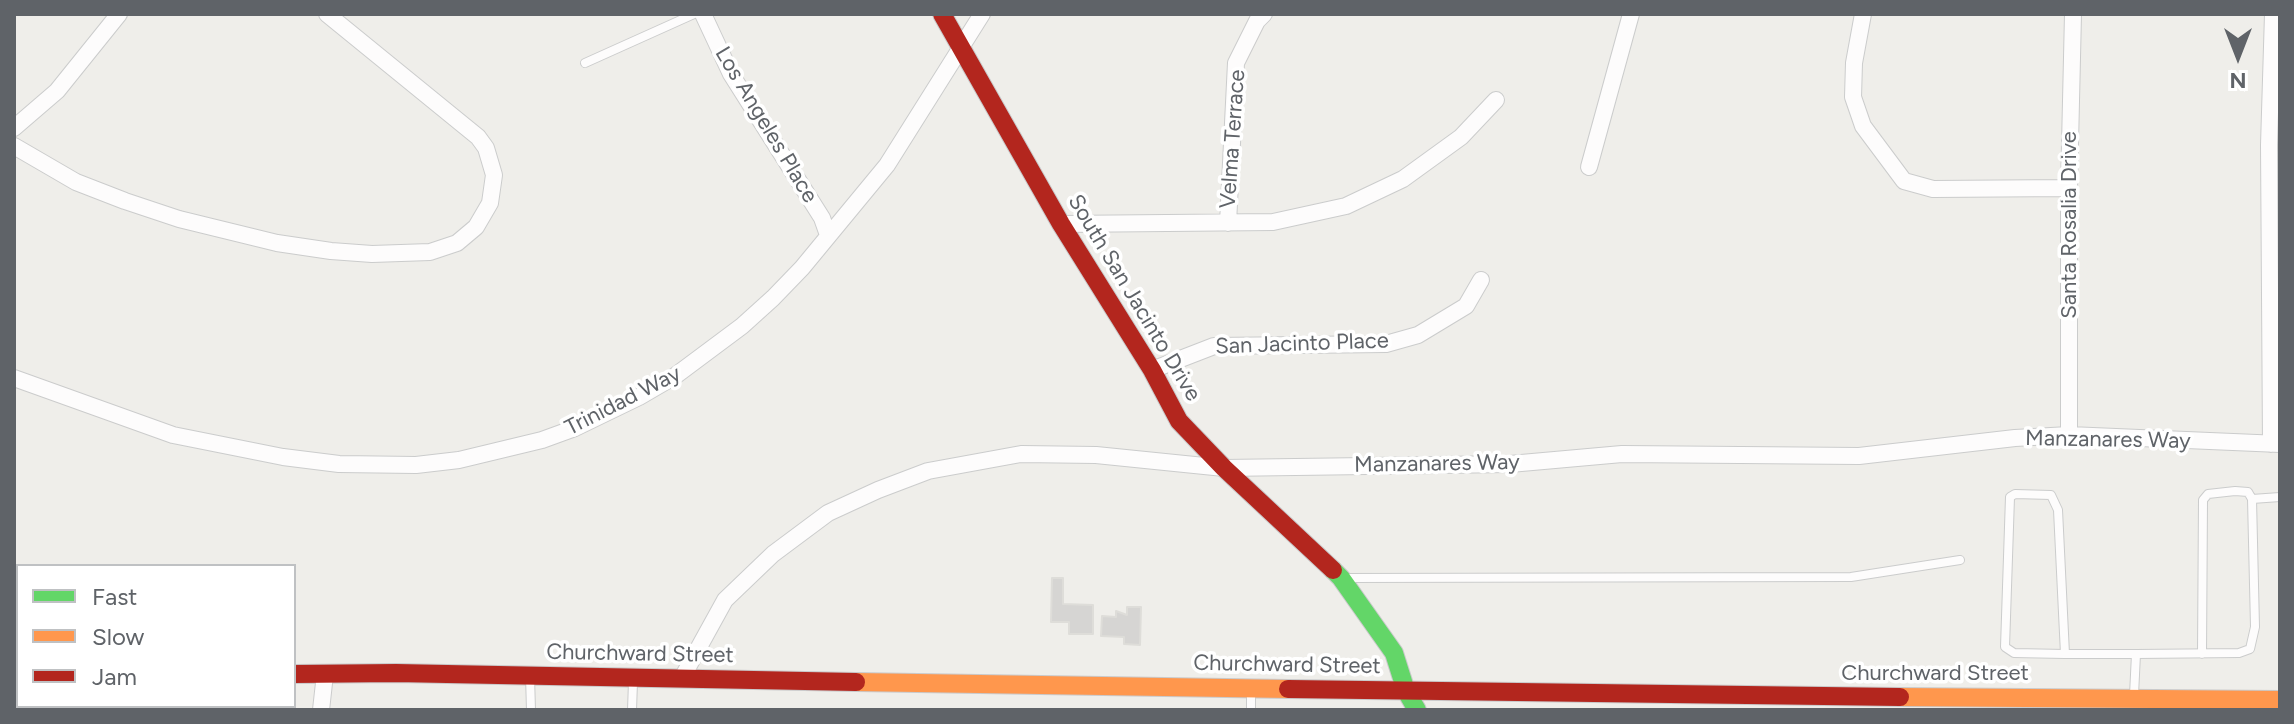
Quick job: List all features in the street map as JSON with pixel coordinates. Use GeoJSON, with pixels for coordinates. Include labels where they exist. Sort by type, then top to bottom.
{"type":"FeatureCollection","features":[{"type":"Feature","properties":{"kind":"street"},"geometry":{"type":"LineString","coordinates":[[14,128],[57,91],[119,14]]}},
{"type":"Feature","properties":{"kind":"street"},"geometry":{"type":"LineString","coordinates":[[14,146],[76,182],[125,201],[179,219],[277,243],[372,254],[430,252],[457,243],[476,227],[490,203],[494,175],[486,148],[478,137],[327,14]]}},
{"type":"Feature","properties":{"kind":"street","name":"Los Angeles Place"},"geometry":{"type":"LineString","coordinates":[[703,14],[731,74],[822,218],[828,235]]}},
{"type":"Feature","properties":{"kind":"street","name":"South San Jacinto Drive"},"geometry":{"type":"LineString","coordinates":[[942,14],[1061,224],[1152,370],[1179,421],[1224,468],[1341,578],[1394,653],[1406,691],[1417,710]]}},
{"type":"Feature","properties":{"kind":"street","name":"Trinidad Way"},"geometry":{"type":"LineString","coordinates":[[14,378],[173,435],[283,457],[369,466],[459,460],[564,432],[608,413],[663,383],[742,326],[782,288],[887,165],[982,14]]}},
{"type":"Feature","properties":{"kind":"street","name":"Velma Terrace"},"geometry":{"type":"LineString","coordinates":[[1228,223],[1236,63],[1257,21],[1264,14]]}},
{"type":"Feature","properties":{"kind":"street"},"geometry":{"type":"LineString","coordinates":[[1589,167],[1631,14]]}},
{"type":"Feature","properties":{"kind":"street"},"geometry":{"type":"LineString","coordinates":[[1863,14],[1854,63],[1853,97],[1863,126],[1904,181],[1933,189],[2069,188]]}},
{"type":"Feature","properties":{"kind":"street","name":"Santa Rosalia Drive"},"geometry":{"type":"LineString","coordinates":[[2069,435],[2073,14]]}},
{"type":"Feature","properties":{"kind":"street"},"geometry":{"type":"LineString","coordinates":[[2273,14],[2269,145],[2276,444]]}},
{"type":"Feature","properties":{"kind":"street"},"geometry":{"type":"LineString","coordinates":[[1061,224],[1273,222],[1346,206],[1403,179],[1461,137],[1496,100]]}},
{"type":"Feature","properties":{"kind":"street","name":"San Jacinto Place"},"geometry":{"type":"LineString","coordinates":[[1152,370],[1214,346],[1386,344],[1418,335],[1466,306],[1481,280]]}},
{"type":"Feature","properties":{"kind":"street","name":"Manzanares Way"},"geometry":{"type":"LineString","coordinates":[[682,678],[725,600],[773,554],[828,513],[928,471],[1021,454],[1096,455],[1224,468],[1510,464],[1622,454],[1859,456],[2069,435],[2276,444]]}},
{"type":"Feature","properties":{"kind":"street","name":"Churchward Street"},"geometry":{"type":"LineString","coordinates":[[296,674],[530,675],[1406,691],[1840,704],[2134,698],[2235,705],[2280,700]]}},
{"type":"Feature","properties":{"kind":"street"},"geometry":{"type":"LineString","coordinates":[[321,710],[325,674]]}},
{"type":"Feature","properties":{"kind":"lane"},"geometry":{"type":"LineString","coordinates":[[585,63],[694,14]]}},
{"type":"Feature","properties":{"kind":"lane"},"geometry":{"type":"LineString","coordinates":[[2065,654],[2058,510],[2051,495],[2015,494],[2010,497],[2005,647],[2014,653],[2065,654],[2202,654],[2239,653],[2250,649],[2254,640],[2252,499],[2248,492],[2208,494],[2203,500],[2202,654]]}},
{"type":"Feature","properties":{"kind":"lane"},"geometry":{"type":"LineString","coordinates":[[2252,499],[2280,497]]}},
{"type":"Feature","properties":{"kind":"lane"},"geometry":{"type":"LineString","coordinates":[[1341,578],[1851,577],[1960,560]]}},
{"type":"Feature","properties":{"kind":"lane"},"geometry":{"type":"LineString","coordinates":[[2134,698],[2136,654]]}},
{"type":"Feature","properties":{"kind":"lane"},"geometry":{"type":"LineString","coordinates":[[530,675],[531,710]]}},
{"type":"Feature","properties":{"kind":"lane"},"geometry":{"type":"LineString","coordinates":[[632,710],[633,677]]}},
{"type":"Feature","properties":{"kind":"lane"},"geometry":{"type":"LineString","coordinates":[[1251,688],[1251,710]]}},
{"type":"Feature","properties":{"kind":"building"},"geometry":{"type":"Polygon","coordinates":[[[1052,578],[1063,578],[1063,604],[1093,605],[1093,634],[1069,634],[1069,622],[1051,622],[1052,578]]]}},
{"type":"Feature","properties":{"kind":"building"},"geometry":{"type":"Polygon","coordinates":[[[1127,607],[1141,607],[1140,645],[1124,644],[1124,637],[1101,636],[1102,616],[1116,617],[1116,611],[1127,615],[1127,607]]]}},
{"type":"Feature","properties":{"kind":"traffic: fast"},"geometry":{"type":"LineString","coordinates":[[1333,570],[1394,653],[1406,691],[1417,710]]}},
{"type":"Feature","properties":{"kind":"traffic: slow"},"geometry":{"type":"LineString","coordinates":[[856,682],[1288,689]]}},
{"type":"Feature","properties":{"kind":"traffic: slow"},"geometry":{"type":"LineString","coordinates":[[1900,697],[2280,700]]}},
{"type":"Feature","properties":{"kind":"traffic: jam"},"geometry":{"type":"LineString","coordinates":[[942,14],[1061,224],[1152,370],[1179,421],[1224,468],[1333,570]]}},
{"type":"Feature","properties":{"kind":"traffic: jam"},"geometry":{"type":"LineString","coordinates":[[296,674],[396,673],[856,682]]}},
{"type":"Feature","properties":{"kind":"traffic: jam"},"geometry":{"type":"LineString","coordinates":[[1288,689],[1900,697]]}}]}
